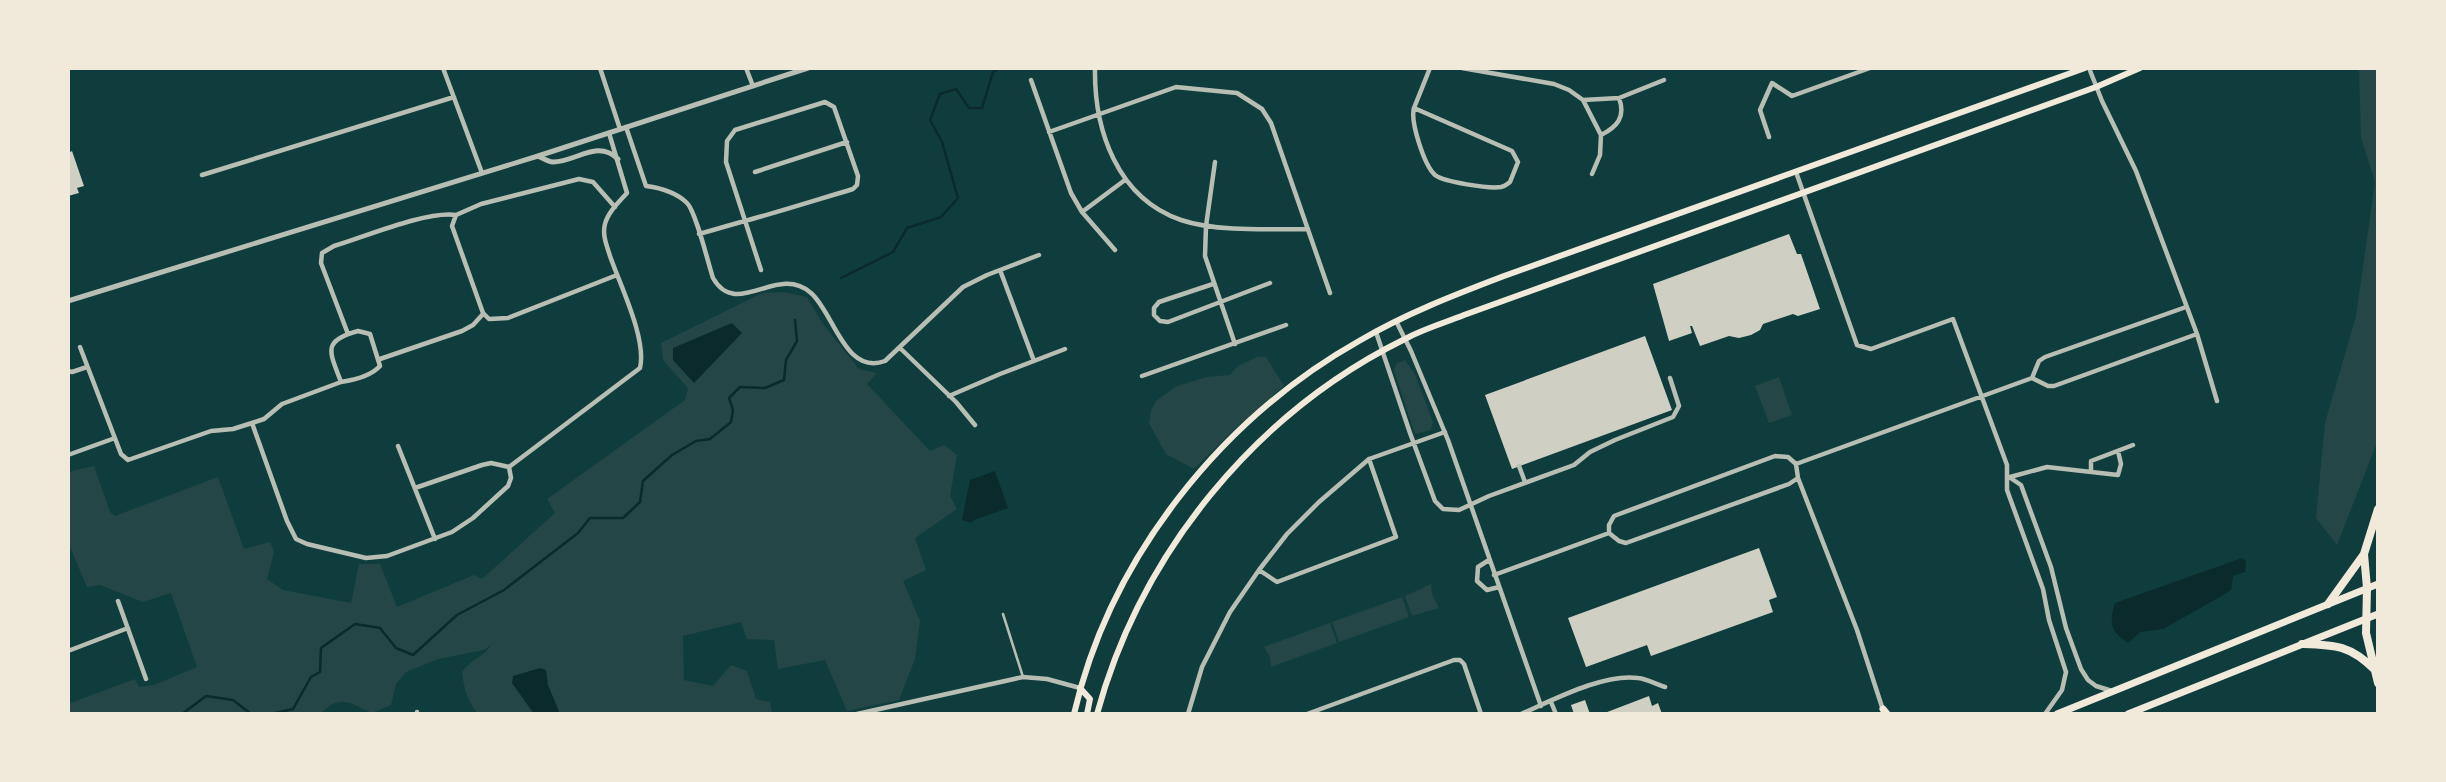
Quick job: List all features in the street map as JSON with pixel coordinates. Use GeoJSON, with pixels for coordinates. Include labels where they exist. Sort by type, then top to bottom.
{"type":"FeatureCollection","features":[{"type":"Feature","properties":{"kind":"highway"},"geometry":{"type":"LineString","coordinates":[[2328,604],[2364,554],[2378,509]]}},
{"type":"Feature","properties":{"kind":"highway"},"geometry":{"type":"LineString","coordinates":[[2364,554],[2367,588],[2366,633],[2378,683]]}},
{"type":"Feature","properties":{"kind":"highway"},"geometry":{"type":"LineString","coordinates":[[2057,714],[2378,584]]}},
{"type":"Feature","properties":{"kind":"highway"},"geometry":{"type":"LineString","coordinates":[[2128,714],[2378,614]]}},
{"type":"Feature","properties":{"kind":"highway"},"geometry":{"type":"LineString","coordinates":[[2302,644],[2345,648],[2359,655],[2375,670]]}},
{"type":"Feature","properties":{"kind":"main road"},"geometry":{"type":"LineString","coordinates":[[1074,714],[1080,688],[1129,573],[1186,488],[1217,452],[1276,397],[1319,366],[1396,321],[1443,299],[2087,68]]}},
{"type":"Feature","properties":{"kind":"main road"},"geometry":{"type":"LineString","coordinates":[[1097,714],[1105,682],[1134,616],[1157,568],[1190,519],[1223,479],[1259,442],[1311,397],[1351,369],[1405,338],[2096,87],[2140,68]]}},
{"type":"Feature","properties":{"kind":"main road"},"geometry":{"type":"LineString","coordinates":[[1080,688],[1090,699],[1087,714]]}},
{"type":"Feature","properties":{"kind":"street"},"geometry":{"type":"LineString","coordinates":[[443,68],[482,173]]}},
{"type":"Feature","properties":{"kind":"street"},"geometry":{"type":"LineString","coordinates":[[600,68],[646,186],[659,188],[687,203],[691,208],[718,287],[727,294],[743,294],[781,283],[801,286],[811,292],[842,341],[864,363],[872,365],[885,361],[963,287],[1039,256]]}},
{"type":"Feature","properties":{"kind":"street"},"geometry":{"type":"LineString","coordinates":[[746,68],[753,87]]}},
{"type":"Feature","properties":{"kind":"street"},"geometry":{"type":"LineString","coordinates":[[68,301],[538,156],[808,68]]}},
{"type":"Feature","properties":{"kind":"street"},"geometry":{"type":"LineString","coordinates":[[1095,68],[1097,114],[1111,156],[1125,180],[1142,198],[1161,212],[1182,221],[1206,226],[1308,229]]}},
{"type":"Feature","properties":{"kind":"street"},"geometry":{"type":"LineString","coordinates":[[1414,108],[1512,151],[1518,162],[1510,182],[1498,187],[1447,180],[1436,175],[1427,164],[1413,121],[1414,108],[1430,68]]}},
{"type":"Feature","properties":{"kind":"street"},"geometry":{"type":"LineString","coordinates":[[1462,68],[1554,85],[1569,90],[1583,100],[1601,135],[1600,155],[1592,174]]}},
{"type":"Feature","properties":{"kind":"street"},"geometry":{"type":"LineString","coordinates":[[1769,136],[1760,110],[1772,83],[1792,96],[1870,68]]}},
{"type":"Feature","properties":{"kind":"street"},"geometry":{"type":"LineString","coordinates":[[2087,68],[2136,171],[2197,334],[2217,401]]}},
{"type":"Feature","properties":{"kind":"street"},"geometry":{"type":"LineString","coordinates":[[1031,80],[1071,193],[1082,212],[1115,250]]}},
{"type":"Feature","properties":{"kind":"street"},"geometry":{"type":"LineString","coordinates":[[1583,100],[1619,98],[1664,80]]}},
{"type":"Feature","properties":{"kind":"street"},"geometry":{"type":"LineString","coordinates":[[1049,132],[1176,87],[1227,90],[1247,97],[1262,109],[1271,123],[1330,293]]}},
{"type":"Feature","properties":{"kind":"street"},"geometry":{"type":"LineString","coordinates":[[202,175],[454,97]]}},
{"type":"Feature","properties":{"kind":"street"},"geometry":{"type":"LineString","coordinates":[[1601,135],[1614,129],[1620,119],[1623,108],[1619,98]]}},
{"type":"Feature","properties":{"kind":"street"},"geometry":{"type":"LineString","coordinates":[[699,234],[745,221],[853,189],[859,180],[834,107],[825,102],[735,130],[727,141],[726,162],[745,221],[761,270]]}},
{"type":"Feature","properties":{"kind":"street"},"geometry":{"type":"LineString","coordinates":[[415,488],[482,465],[491,463],[509,467],[640,368],[639,338],[604,232],[605,222],[627,193],[609,133]]}},
{"type":"Feature","properties":{"kind":"street"},"geometry":{"type":"LineString","coordinates":[[755,172],[847,142]]}},
{"type":"Feature","properties":{"kind":"street"},"geometry":{"type":"LineString","coordinates":[[538,156],[552,162],[600,150],[618,159]]}},
{"type":"Feature","properties":{"kind":"street"},"geometry":{"type":"LineString","coordinates":[[1215,162],[1206,226],[1205,256],[1235,344]]}},
{"type":"Feature","properties":{"kind":"street"},"geometry":{"type":"LineString","coordinates":[[1796,172],[1857,345],[1871,349],[1953,319],[2007,465],[2007,490],[2043,589],[2049,620],[2066,672],[2062,690],[2045,714]]}},
{"type":"Feature","properties":{"kind":"street"},"geometry":{"type":"LineString","coordinates":[[348,334],[321,262],[322,253],[334,246],[426,217],[456,215],[481,204],[579,179],[593,182],[615,207]]}},
{"type":"Feature","properties":{"kind":"street"},"geometry":{"type":"LineString","coordinates":[[1082,212],[1125,180]]}},
{"type":"Feature","properties":{"kind":"street"},"geometry":{"type":"LineString","coordinates":[[456,215],[452,226],[483,313],[494,320],[508,318],[617,275]]}},
{"type":"Feature","properties":{"kind":"street"},"geometry":{"type":"LineString","coordinates":[[1000,270],[1034,361]]}},
{"type":"Feature","properties":{"kind":"street"},"geometry":{"type":"LineString","coordinates":[[1213,285],[1159,302],[1154,308],[1154,315],[1160,321],[1168,322],[1270,283]]}},
{"type":"Feature","properties":{"kind":"street"},"geometry":{"type":"LineString","coordinates":[[1796,464],[2032,378],[2039,361],[2045,357],[2186,307]]}},
{"type":"Feature","properties":{"kind":"street"},"geometry":{"type":"LineString","coordinates":[[380,359],[461,331],[473,325],[483,313]]}},
{"type":"Feature","properties":{"kind":"street"},"geometry":{"type":"LineString","coordinates":[[1396,321],[1445,432],[1541,706]]}},
{"type":"Feature","properties":{"kind":"street"},"geometry":{"type":"LineString","coordinates":[[1142,376],[1286,325]]}},
{"type":"Feature","properties":{"kind":"street"},"geometry":{"type":"LineString","coordinates":[[80,347],[121,454],[128,460],[211,431],[233,429],[251,423],[264,418],[282,404],[377,370],[380,359],[370,334],[358,331],[335,339],[330,350],[341,382]]}},
{"type":"Feature","properties":{"kind":"street"},"geometry":{"type":"LineString","coordinates":[[1376,332],[1413,443],[1438,506],[1452,511],[1574,465],[1590,452],[1615,440],[1673,418],[1679,406],[1670,378]]}},
{"type":"Feature","properties":{"kind":"street"},"geometry":{"type":"LineString","coordinates":[[2032,378],[2054,386],[2197,334]]}},
{"type":"Feature","properties":{"kind":"street"},"geometry":{"type":"LineString","coordinates":[[900,348],[975,425]]}},
{"type":"Feature","properties":{"kind":"street"},"geometry":{"type":"LineString","coordinates":[[949,396],[1065,349]]}},
{"type":"Feature","properties":{"kind":"street"},"geometry":{"type":"LineString","coordinates":[[68,370],[72,372],[87,367]]}},
{"type":"Feature","properties":{"kind":"street"},"geometry":{"type":"LineString","coordinates":[[251,423],[296,539],[307,544],[374,559],[452,532],[473,518],[508,486],[511,478],[509,467]]}},
{"type":"Feature","properties":{"kind":"street"},"geometry":{"type":"LineString","coordinates":[[1188,714],[1202,667],[1230,612],[1287,534],[1369,458],[1445,432]]}},
{"type":"Feature","properties":{"kind":"street"},"geometry":{"type":"LineString","coordinates":[[68,456],[115,438]]}},
{"type":"Feature","properties":{"kind":"street"},"geometry":{"type":"LineString","coordinates":[[2091,471],[2091,461],[2133,445]]}},
{"type":"Feature","properties":{"kind":"street"},"geometry":{"type":"LineString","coordinates":[[398,446],[435,539]]}},
{"type":"Feature","properties":{"kind":"street"},"geometry":{"type":"LineString","coordinates":[[2009,477],[2047,467],[2118,475],[2121,464],[2118,451]]}},
{"type":"Feature","properties":{"kind":"street"},"geometry":{"type":"LineString","coordinates":[[1609,533],[1609,524],[1614,516],[1775,456],[1788,457],[1796,464],[1798,478],[1857,630],[1885,712]]}},
{"type":"Feature","properties":{"kind":"street"},"geometry":{"type":"LineString","coordinates":[[1259,570],[1277,582],[1396,537],[1369,458]]}},
{"type":"Feature","properties":{"kind":"street"},"geometry":{"type":"LineString","coordinates":[[1520,466],[1525,482]]}},
{"type":"Feature","properties":{"kind":"street"},"geometry":{"type":"LineString","coordinates":[[2009,477],[2021,485],[2051,567],[2066,628],[2081,669],[2096,686],[2114,692]]}},
{"type":"Feature","properties":{"kind":"street"},"geometry":{"type":"LineString","coordinates":[[1609,533],[1626,543],[1789,484],[1798,478]]}},
{"type":"Feature","properties":{"kind":"street"},"geometry":{"type":"LineString","coordinates":[[1494,575],[1609,533]]}},
{"type":"Feature","properties":{"kind":"street"},"geometry":{"type":"LineString","coordinates":[[1489,560],[1478,567],[1477,581],[1488,590],[1499,587]]}},
{"type":"Feature","properties":{"kind":"street"},"geometry":{"type":"LineString","coordinates":[[118,601],[146,679]]}},
{"type":"Feature","properties":{"kind":"street"},"geometry":{"type":"LineString","coordinates":[[68,651],[128,628]]}},
{"type":"Feature","properties":{"kind":"street"},"geometry":{"type":"LineString","coordinates":[[1307,714],[1454,660],[1460,660],[1464,664],[1481,714]]}},
{"type":"Feature","properties":{"kind":"street"},"geometry":{"type":"LineString","coordinates":[[857,714],[1023,677],[1080,688]]}},
{"type":"Feature","properties":{"kind":"street"},"geometry":{"type":"LineString","coordinates":[[1521,714],[1602,682],[1622,677],[1640,678],[1665,687]]}},
{"type":"Feature","properties":{"kind":"street"},"geometry":{"type":"LineString","coordinates":[[1551,702],[1556,714]]}},
{"type":"Feature","properties":{"kind":"lane"},"geometry":{"type":"LineString","coordinates":[[1003,614],[1023,677]]}},
{"type":"Feature","properties":{"kind":"shaded area"},"geometry":{"type":"Polygon","coordinates":[[[2359,68],[2378,68],[2378,440],[2337,545],[2316,518],[2325,423],[2356,316],[2375,182],[2361,137],[2359,68]]]}},
{"type":"Feature","properties":{"kind":"shaded area"},"geometry":{"type":"Polygon","coordinates":[[[784,292],[807,297],[823,324],[859,369],[877,373],[867,384],[930,451],[944,445],[957,455],[950,496],[957,509],[915,538],[926,570],[903,581],[920,621],[915,659],[899,700],[847,711],[825,660],[778,669],[774,640],[747,639],[741,622],[683,636],[684,680],[713,686],[731,665],[747,671],[756,699],[770,702],[772,714],[479,714],[467,695],[462,672],[492,644],[484,650],[438,659],[406,672],[396,684],[391,705],[372,713],[351,703],[339,702],[320,714],[68,714],[68,704],[135,679],[139,687],[154,685],[197,667],[171,593],[143,602],[100,585],[87,587],[70,547],[68,548],[68,472],[94,466],[110,512],[115,516],[218,477],[244,549],[270,542],[274,552],[267,579],[283,590],[351,603],[359,564],[380,564],[397,607],[474,575],[482,579],[555,513],[547,499],[685,400],[688,388],[663,360],[661,343],[762,293],[784,292]]]}},
{"type":"Feature","properties":{"kind":"shaded area"},"geometry":{"type":"Polygon","coordinates":[[[732,323],[742,333],[694,383],[673,360],[673,348],[732,323]]]}},
{"type":"Feature","properties":{"kind":"shaded area"},"geometry":{"type":"Polygon","coordinates":[[[1257,357],[1266,357],[1284,386],[1194,469],[1166,454],[1149,423],[1156,401],[1175,387],[1206,377],[1230,375],[1238,366],[1257,357]]]}},
{"type":"Feature","properties":{"kind":"shaded area"},"geometry":{"type":"Polygon","coordinates":[[[1405,360],[1415,374],[1433,422],[1431,430],[1415,434],[1394,370],[1396,364],[1405,360]]]}},
{"type":"Feature","properties":{"kind":"shaded area"},"geometry":{"type":"Polygon","coordinates":[[[1779,377],[1792,415],[1769,423],[1755,386],[1779,377]]]}},
{"type":"Feature","properties":{"kind":"shaded area"},"geometry":{"type":"Polygon","coordinates":[[[995,471],[1008,508],[971,523],[962,520],[970,480],[995,471]]]}},
{"type":"Feature","properties":{"kind":"shaded area"},"geometry":{"type":"Polygon","coordinates":[[[2242,558],[2246,561],[2245,572],[2233,576],[2231,590],[2163,629],[2140,632],[2128,643],[2114,630],[2112,616],[2115,603],[2242,558]]]}},
{"type":"Feature","properties":{"kind":"shaded area"},"geometry":{"type":"Polygon","coordinates":[[[1431,584],[1432,594],[1439,608],[1412,616],[1405,596],[1431,584]]]}},
{"type":"Feature","properties":{"kind":"shaded area"},"geometry":{"type":"Polygon","coordinates":[[[1402,597],[1409,617],[1339,642],[1332,622],[1402,597]]]}},
{"type":"Feature","properties":{"kind":"shaded area"},"geometry":{"type":"Polygon","coordinates":[[[1330,623],[1337,643],[1271,667],[1270,657],[1264,647],[1330,623]]]}},
{"type":"Feature","properties":{"kind":"shaded area"},"geometry":{"type":"Polygon","coordinates":[[[540,668],[546,670],[548,685],[560,714],[534,714],[512,683],[513,676],[540,668]]]}},
{"type":"Feature","properties":{"kind":"building"},"geometry":{"type":"Polygon","coordinates":[[[72,151],[84,186],[77,188],[79,193],[68,196],[68,153],[72,151]]]}},
{"type":"Feature","properties":{"kind":"building"},"geometry":{"type":"Polygon","coordinates":[[[1789,234],[1797,254],[1801,254],[1820,309],[1763,324],[1760,330],[1739,338],[1729,336],[1700,346],[1690,326],[1692,333],[1669,341],[1653,284],[1789,234]]]}},
{"type":"Feature","properties":{"kind":"building"},"geometry":{"type":"Polygon","coordinates":[[[1645,336],[1672,410],[1512,469],[1485,395],[1645,336]]]}},
{"type":"Feature","properties":{"kind":"building"},"geometry":{"type":"Polygon","coordinates":[[[1759,548],[1777,597],[1769,600],[1773,612],[1651,656],[1647,645],[1586,667],[1568,618],[1759,548]]]}},
{"type":"Feature","properties":{"kind":"building"},"geometry":{"type":"Polygon","coordinates":[[[1649,696],[1652,706],[1658,703],[1662,714],[1602,714],[1649,696]]]}},
{"type":"Feature","properties":{"kind":"building"},"geometry":{"type":"Polygon","coordinates":[[[1585,700],[1590,714],[1574,714],[1571,705],[1585,700]]]}},
{"type":"Feature","properties":{"kind":"waterway"},"geometry":{"type":"LineString","coordinates":[[841,278],[893,252],[907,228],[941,217],[958,198],[942,142],[930,120],[940,94],[956,89],[969,108],[982,108],[993,72],[1000,68]]}},
{"type":"Feature","properties":{"kind":"waterway"},"geometry":{"type":"LineString","coordinates":[[271,714],[293,709],[311,677],[320,672],[321,648],[355,624],[380,628],[396,648],[413,655],[457,615],[504,590],[578,533],[590,518],[623,518],[640,502],[643,481],[672,455],[696,441],[710,439],[731,422],[733,410],[729,398],[740,387],[765,388],[784,380],[786,360],[797,341],[795,320]]}},
{"type":"Feature","properties":{"kind":"waterway"},"geometry":{"type":"LineString","coordinates":[[182,714],[206,696],[233,700],[251,714]]}}]}
